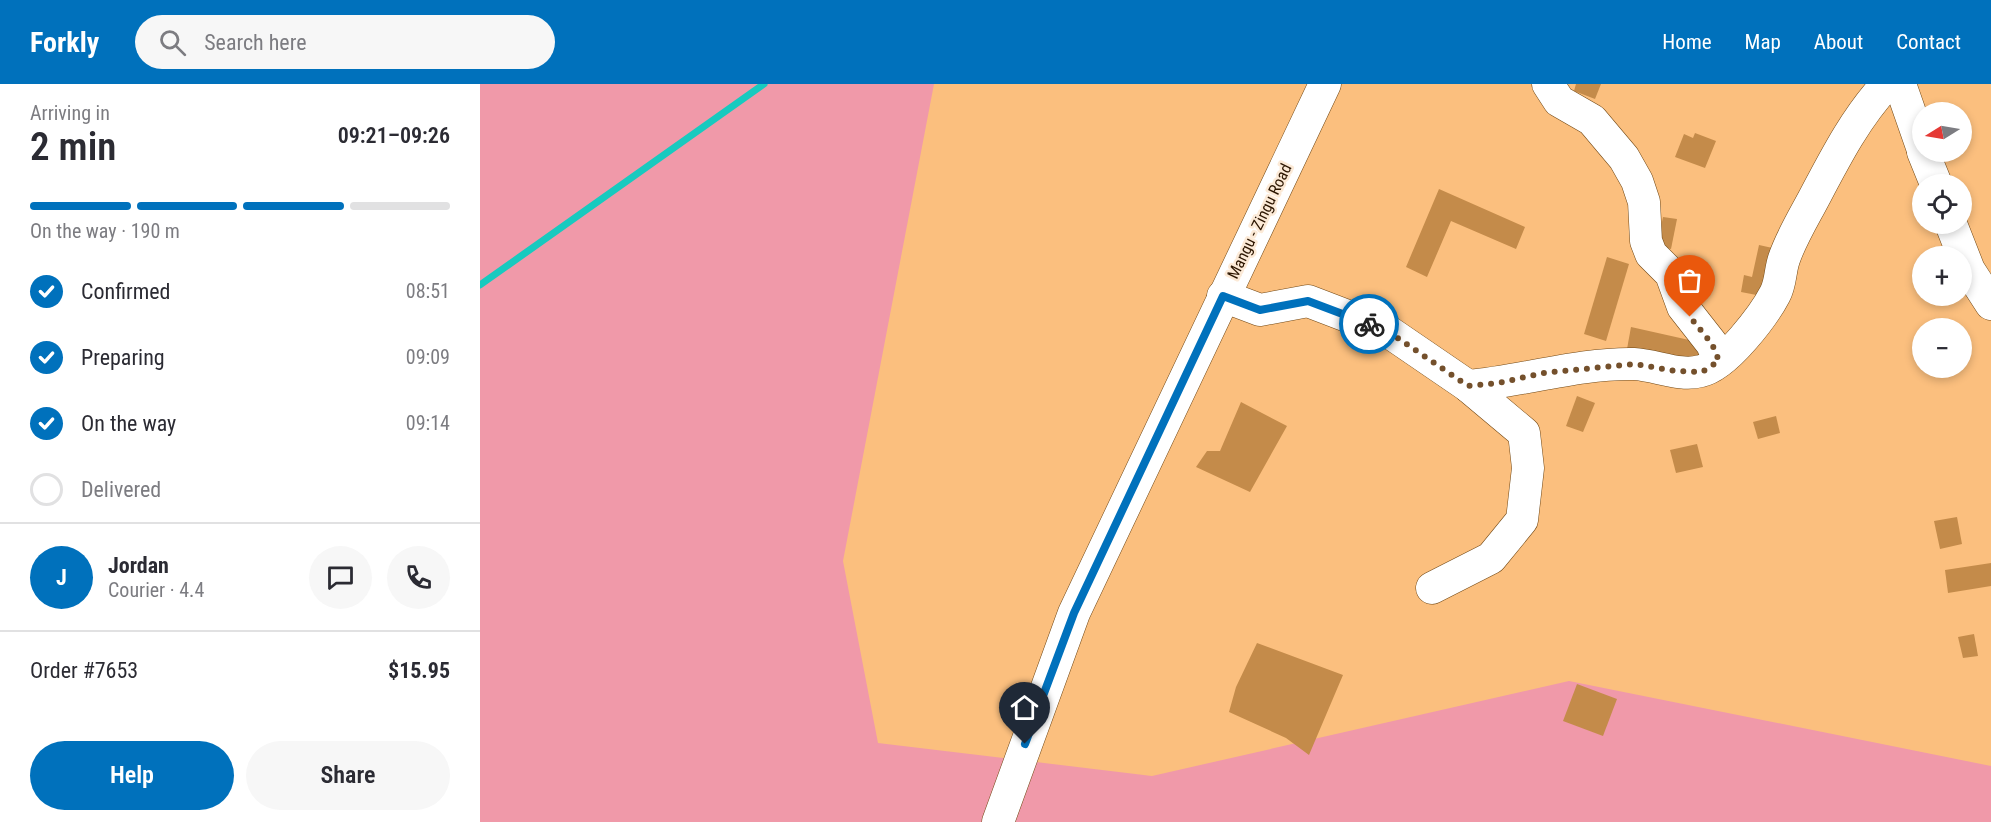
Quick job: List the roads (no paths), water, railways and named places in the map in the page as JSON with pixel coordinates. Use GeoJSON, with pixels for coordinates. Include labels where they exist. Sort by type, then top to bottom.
{"type":"FeatureCollection","features":[{"type":"Feature","properties":{"kind":"street","name":"Mangu - Zingu Road"},"geometry":{"type":"LineString","coordinates":[[998,822],[1074,613],[1325,84]]}},
{"type":"Feature","properties":{"kind":"street"},"geometry":{"type":"LineString","coordinates":[[1548,84],[1559,101],[1592,120],[1624,158],[1637,181],[1644,202],[1646,241],[1651,254],[1671,274],[1683,307],[1712,344],[1719,361]]}},
{"type":"Feature","properties":{"kind":"street"},"geometry":{"type":"LineString","coordinates":[[1468,386],[1499,383],[1543,373],[1634,364],[1676,371],[1702,372],[1719,361],[1762,316],[1777,291],[1783,260],[1828,171],[1866,106],[1887,84]]}},
{"type":"Feature","properties":{"kind":"street"},"geometry":{"type":"LineString","coordinates":[[1900,84],[1912,119]]}},
{"type":"Feature","properties":{"kind":"street"},"geometry":{"type":"LineString","coordinates":[[1955,234],[1970,270],[1991,304]]}},
{"type":"Feature","properties":{"kind":"street"},"geometry":{"type":"LineString","coordinates":[[1223,296],[1260,310],[1308,301],[1389,332],[1468,386],[1524,433],[1528,468],[1522,520],[1491,558],[1432,588]]}},
{"type":"Feature","properties":{"kind":"waterway"},"geometry":{"type":"LineString","coordinates":[[480,285],[764,84]]}}]}
